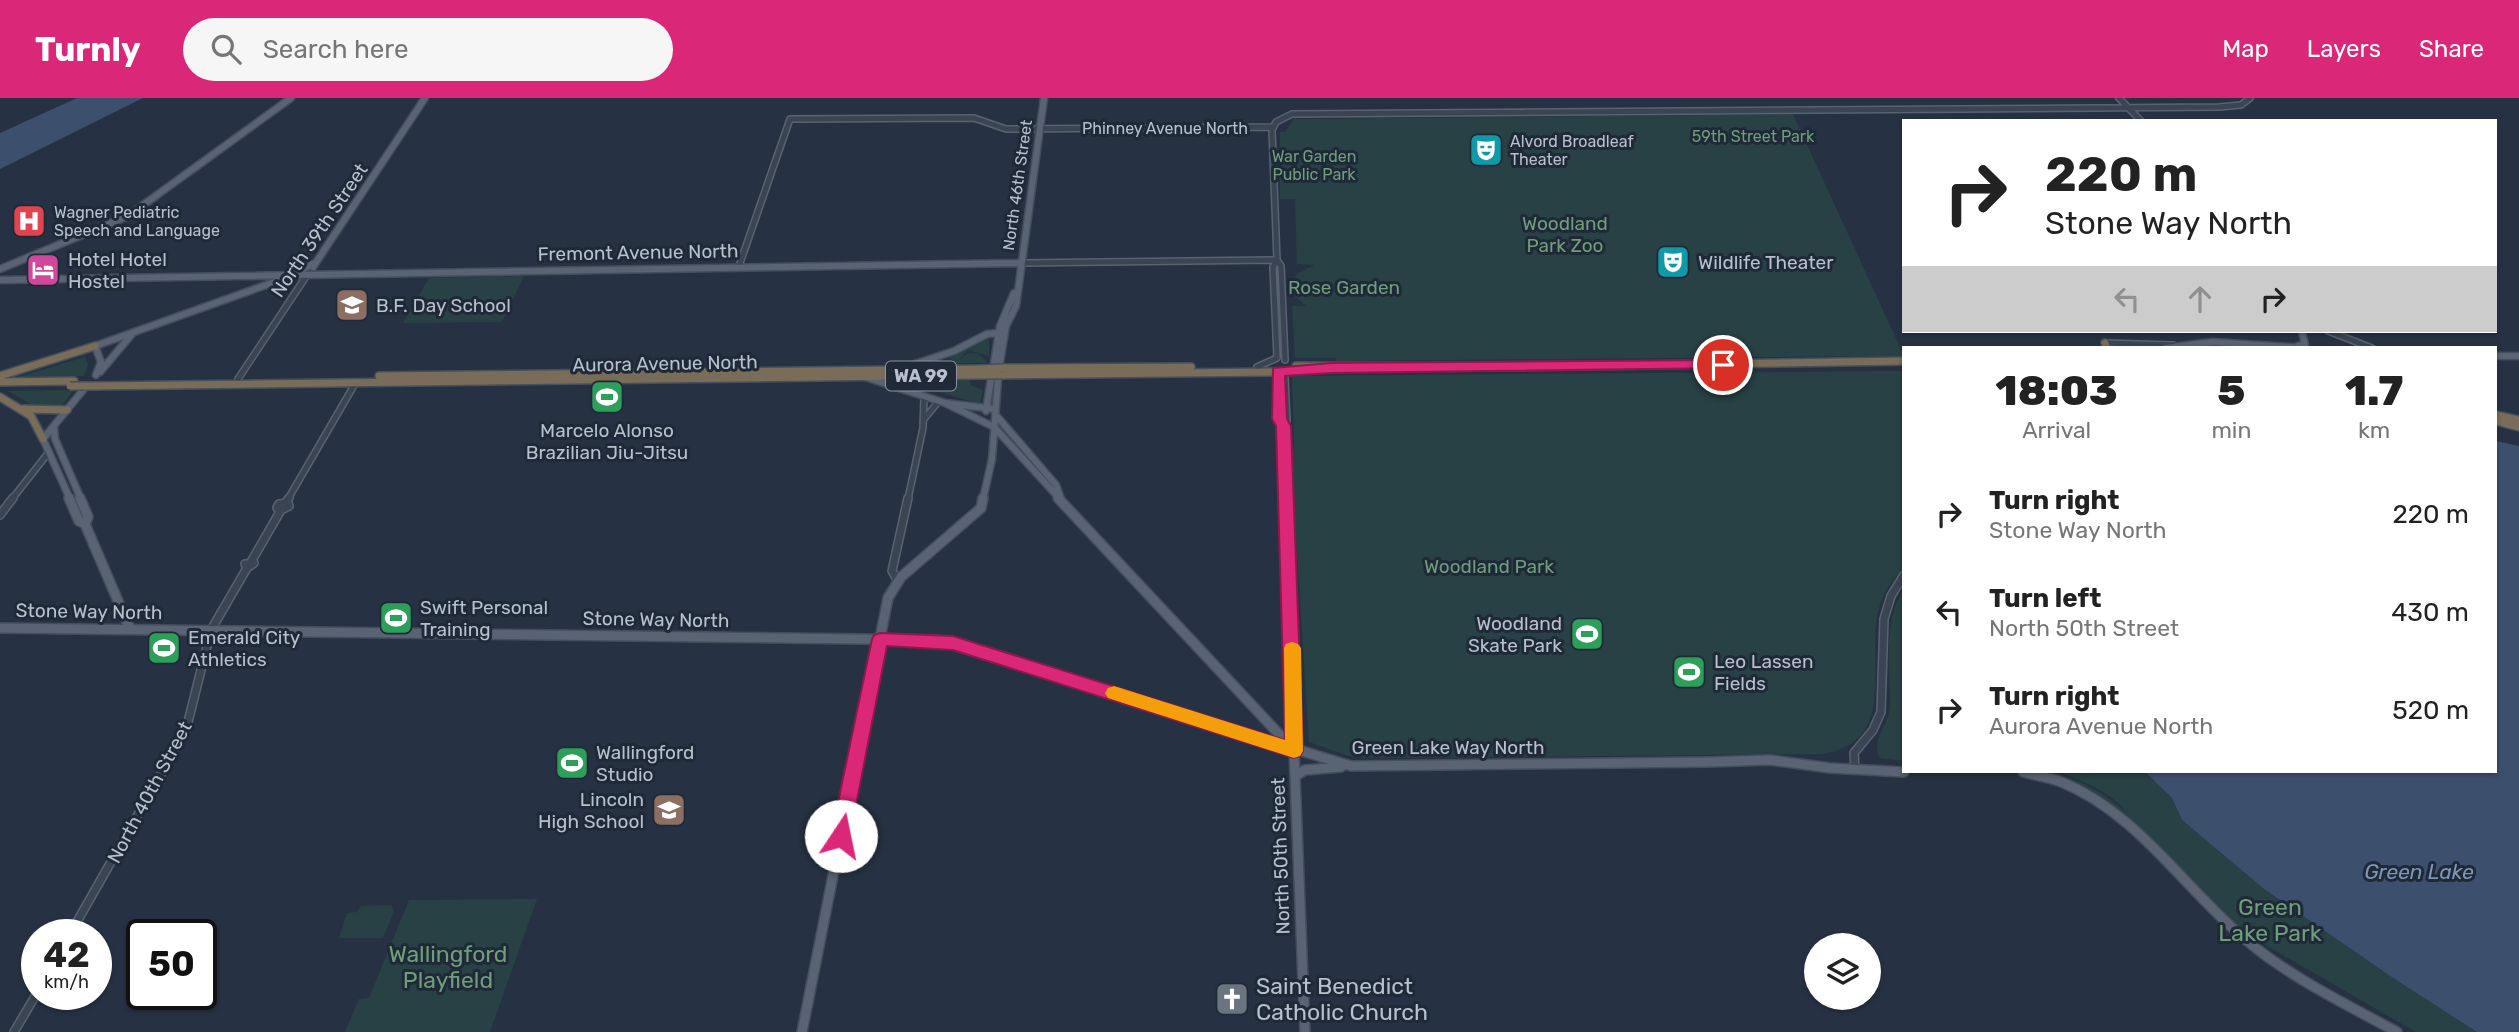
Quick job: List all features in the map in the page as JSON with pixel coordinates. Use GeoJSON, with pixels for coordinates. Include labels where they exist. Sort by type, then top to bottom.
{"type":"FeatureCollection","features":[{"type":"Feature","properties":{"kind":"highway"},"geometry":{"type":"LineString","coordinates":[[0,381],[95,346]]}},
{"type":"Feature","properties":{"kind":"highway","name":"Aurora Avenue North"},"geometry":{"type":"LineString","coordinates":[[1855,364],[1902,361]]}},
{"type":"Feature","properties":{"kind":"highway","name":"Aurora Avenue North"},"geometry":{"type":"LineString","coordinates":[[1004,371],[1855,364],[1902,366]]}},
{"type":"Feature","properties":{"kind":"highway","name":"Aurora Avenue North"},"geometry":{"type":"LineString","coordinates":[[97,381],[356,382],[863,376],[1257,366],[1282,369]]}},
{"type":"Feature","properties":{"kind":"highway","name":"Aurora Avenue North"},"geometry":{"type":"LineString","coordinates":[[0,381],[72,383],[900,369],[979,372]]}},
{"type":"Feature","properties":{"kind":"highway"},"geometry":{"type":"LineString","coordinates":[[0,397],[21,408],[34,420],[43,439]]}},
{"type":"Feature","properties":{"kind":"highway"},"geometry":{"type":"LineString","coordinates":[[21,408],[67,410]]}},
{"type":"Feature","properties":{"kind":"highway"},"geometry":{"type":"LineString","coordinates":[[2497,415],[2519,420]]}},
{"type":"Feature","properties":{"kind":"highway"},"geometry":{"type":"LineString","coordinates":[[2497,421],[2519,426]]}},
{"type":"Feature","properties":{"kind":"main road"},"geometry":{"type":"LineString","coordinates":[[0,267],[103,228],[132,213],[291,98]]}},
{"type":"Feature","properties":{"kind":"main road","name":"North 39th Street"},"geometry":{"type":"LineString","coordinates":[[307,275],[425,98]]}},
{"type":"Feature","properties":{"kind":"main road","name":"North 46th Street"},"geometry":{"type":"LineString","coordinates":[[898,581],[978,512],[984,501],[992,459],[991,410],[1004,371],[1001,335],[1018,277],[1044,98]]}},
{"type":"Feature","properties":{"kind":"main road"},"geometry":{"type":"LineString","coordinates":[[97,381],[101,362],[95,346],[292,275],[315,263]]}},
{"type":"Feature","properties":{"kind":"main road","name":"Fremont Avenue North"},"geometry":{"type":"LineString","coordinates":[[0,280],[1020,263]]}},
{"type":"Feature","properties":{"kind":"main road"},"geometry":{"type":"LineString","coordinates":[[258,275],[265,280],[260,287]]}},
{"type":"Feature","properties":{"kind":"main road"},"geometry":{"type":"LineString","coordinates":[[97,381],[132,334]]}},
{"type":"Feature","properties":{"kind":"main road"},"geometry":{"type":"LineString","coordinates":[[900,369],[954,351],[987,334],[1001,335]]}},
{"type":"Feature","properties":{"kind":"main road"},"geometry":{"type":"LineString","coordinates":[[2187,346],[2240,343],[2264,346]]}},
{"type":"Feature","properties":{"kind":"main road"},"geometry":{"type":"LineString","coordinates":[[2497,356],[2519,356]]}},
{"type":"Feature","properties":{"kind":"main road"},"geometry":{"type":"LineString","coordinates":[[863,376],[942,402],[980,417],[993,427],[1294,751]]}},
{"type":"Feature","properties":{"kind":"main road"},"geometry":{"type":"LineString","coordinates":[[84,389],[43,439],[79,521],[85,524],[130,629]]}},
{"type":"Feature","properties":{"kind":"main road"},"geometry":{"type":"LineString","coordinates":[[942,402],[991,410],[1056,485],[1061,500]]}},
{"type":"Feature","properties":{"kind":"main road"},"geometry":{"type":"LineString","coordinates":[[54,427],[56,443],[88,517],[85,524]]}},
{"type":"Feature","properties":{"kind":"main road"},"geometry":{"type":"LineString","coordinates":[[802,1032],[888,598],[898,581]]}},
{"type":"Feature","properties":{"kind":"main road","name":"Stone Way North"},"geometry":{"type":"LineString","coordinates":[[0,628],[880,639],[953,643],[1294,751]]}},
{"type":"Feature","properties":{"kind":"main road","name":"Green Lake Way North"},"geometry":{"type":"LineString","coordinates":[[1294,751],[1351,766],[1736,761],[1744,764],[1791,763],[1902,772]]}},
{"type":"Feature","properties":{"kind":"main road","name":"North 50th Street"},"geometry":{"type":"LineString","coordinates":[[1294,751],[1304,1032]]}},
{"type":"Feature","properties":{"kind":"main road"},"geometry":{"type":"LineString","coordinates":[[1295,776],[1305,770],[1351,766]]}},
{"type":"Feature","properties":{"kind":"main road"},"geometry":{"type":"LineString","coordinates":[[2027,773],[2070,785],[2109,807],[2211,909],[2247,941],[2310,984],[2397,1032]]}},
{"type":"Feature","properties":{"kind":"street"},"geometry":{"type":"LineString","coordinates":[[2119,98],[2139,119]]}},
{"type":"Feature","properties":{"kind":"street","name":"Phinney Avenue North"},"geometry":{"type":"LineString","coordinates":[[738,266],[790,119],[970,118],[999,128],[1039,129],[1272,127],[1286,116],[1297,113],[2228,107],[2244,103],[2250,98]]}},
{"type":"Feature","properties":{"kind":"street","name":"North 50th Street"},"geometry":{"type":"LineString","coordinates":[[1272,127],[1277,260],[1281,266],[1282,369],[1287,421],[1284,426],[1294,751]]}},
{"type":"Feature","properties":{"kind":"street","name":"North 50th Street"},"geometry":{"type":"LineString","coordinates":[[1257,366],[1270,363],[1276,358],[1273,267],[1277,260]]}},
{"type":"Feature","properties":{"kind":"street","name":"Fremont Avenue North"},"geometry":{"type":"LineString","coordinates":[[1020,263],[1277,260]]}},
{"type":"Feature","properties":{"kind":"street","name":"North 39th Street"},"geometry":{"type":"LineString","coordinates":[[238,379],[307,275]]}},
{"type":"Feature","properties":{"kind":"street"},"geometry":{"type":"LineString","coordinates":[[2333,333],[2367,346]]}},
{"type":"Feature","properties":{"kind":"street","name":"North 40th Street"},"geometry":{"type":"LineString","coordinates":[[79,919],[186,730],[211,630],[281,510],[289,506],[286,502],[356,382]]}},
{"type":"Feature","properties":{"kind":"street"},"geometry":{"type":"LineString","coordinates":[[898,581],[893,576],[893,566],[925,419],[924,396]]}},
{"type":"Feature","properties":{"kind":"street"},"geometry":{"type":"LineString","coordinates":[[925,419],[942,402]]}},
{"type":"Feature","properties":{"kind":"street"},"geometry":{"type":"LineString","coordinates":[[0,515],[49,452]]}},
{"type":"Feature","properties":{"kind":"street"},"geometry":{"type":"LineString","coordinates":[[1855,770],[1854,753],[1873,730],[1881,712],[1884,619],[1891,596],[1902,578]]}},
{"type":"Feature","properties":{"kind":"street"},"geometry":{"type":"LineString","coordinates":[[15,1032],[27,1010]]}},
{"type":"Feature","properties":{"kind":"green space","name":"Woodland Park Zoo"},"geometry":{"type":"Polygon","coordinates":[[[1793,114],[1902,356],[1337,361],[1335,358],[1295,358],[1292,306],[1306,306],[1294,295],[1291,284],[1297,274],[1315,265],[1297,264],[1295,199],[1280,199],[1280,132],[1285,132],[1294,119],[1793,114]]]}},
{"type":"Feature","properties":{"kind":"green space"},"geometry":{"type":"Polygon","coordinates":[[[524,276],[502,322],[403,323],[429,278],[524,276]]]}},
{"type":"Feature","properties":{"kind":"green space"},"geometry":{"type":"Polygon","coordinates":[[[989,338],[989,356],[968,350],[958,361],[966,354],[978,353],[988,363],[955,363],[949,356],[989,338]]]}},
{"type":"Feature","properties":{"kind":"green space"},"geometry":{"type":"Polygon","coordinates":[[[85,357],[88,365],[84,376],[18,377],[85,357]]]}},
{"type":"Feature","properties":{"kind":"green space","name":"Woodland Park"},"geometry":{"type":"Polygon","coordinates":[[[1902,371],[1902,570],[1888,586],[1879,608],[1875,695],[1871,716],[1862,733],[1847,746],[1822,754],[1371,758],[1348,756],[1309,742],[1291,460],[1294,445],[1292,376],[1902,371]]]}},
{"type":"Feature","properties":{"kind":"green space"},"geometry":{"type":"Polygon","coordinates":[[[899,380],[970,380],[970,385],[983,390],[980,404],[899,380]]]}},
{"type":"Feature","properties":{"kind":"green space"},"geometry":{"type":"Polygon","coordinates":[[[74,390],[62,405],[32,405],[8,391],[74,390]]]}},
{"type":"Feature","properties":{"kind":"green space"},"geometry":{"type":"Polygon","coordinates":[[[1902,593],[1902,761],[1880,758],[1877,744],[1890,707],[1890,631],[1902,593]]]}},
{"type":"Feature","properties":{"kind":"green space","name":"Green Lake Park"},"geometry":{"type":"Polygon","coordinates":[[[2053,773],[2092,788],[2128,814],[2106,794],[2060,773],[2146,773],[2172,798],[2182,820],[2264,889],[2477,1032],[2416,1032],[2250,936],[2256,942],[2211,903],[2121,811],[2077,783],[2053,773]]]}},
{"type":"Feature","properties":{"kind":"green space","name":"Wallingford Playfield"},"geometry":{"type":"Polygon","coordinates":[[[537,899],[490,1032],[345,1032],[359,999],[369,998],[409,900],[537,899]]]}},
{"type":"Feature","properties":{"kind":"green space"},"geometry":{"type":"Polygon","coordinates":[[[391,905],[394,911],[383,938],[339,938],[347,913],[357,912],[361,906],[391,905]]]}},
{"type":"Feature","properties":{"kind":"water"},"geometry":{"type":"Polygon","coordinates":[[[77,98],[143,98],[0,169],[0,133],[77,98]]]}},
{"type":"Feature","properties":{"kind":"water","name":"Green Lake"},"geometry":{"type":"Polygon","coordinates":[[[2497,441],[2519,446],[2519,1032],[2477,1032],[2393,978],[2264,889],[2182,820],[2172,798],[2146,773],[2497,773],[2497,441]]]}},
{"type":"Feature","properties":{"kind":"slow traffic"},"geometry":{"type":"LineString","coordinates":[[1114,693],[1294,751],[1292,648]]}},
{"type":"Feature","properties":{"kind":"place","name":"Alvord Broadleaf Theater"},"geometry":{"type":"Point","coordinates":[1486,150]}},
{"type":"Feature","properties":{"kind":"place","name":"Wagner Pediatric Speech and Language"},"geometry":{"type":"Point","coordinates":[29,221]}},
{"type":"Feature","properties":{"kind":"place","name":"Wildlife Theater"},"geometry":{"type":"Point","coordinates":[1673,262]}},
{"type":"Feature","properties":{"kind":"place","name":"Hotel Hotel Hostel"},"geometry":{"type":"Point","coordinates":[43,270]}},
{"type":"Feature","properties":{"kind":"place","name":"B.F. Day School"},"geometry":{"type":"Point","coordinates":[352,305]}},
{"type":"Feature","properties":{"kind":"place","name":"Marcelo Alonso Brazilian Jiu-Jitsu"},"geometry":{"type":"Point","coordinates":[607,397]}},
{"type":"Feature","properties":{"kind":"place","name":"Swift Personal Training"},"geometry":{"type":"Point","coordinates":[396,618]}},
{"type":"Feature","properties":{"kind":"place","name":"Woodland Skate Park"},"geometry":{"type":"Point","coordinates":[1587,634]}},
{"type":"Feature","properties":{"kind":"place","name":"Emerald City Athletics"},"geometry":{"type":"Point","coordinates":[164,648]}},
{"type":"Feature","properties":{"kind":"place","name":"Leo Lassen Fields"},"geometry":{"type":"Point","coordinates":[1689,672]}},
{"type":"Feature","properties":{"kind":"place","name":"Wallingford Studio"},"geometry":{"type":"Point","coordinates":[572,763]}},
{"type":"Feature","properties":{"kind":"place","name":"Lincoln High School"},"geometry":{"type":"Point","coordinates":[669,810]}},
{"type":"Feature","properties":{"kind":"place","name":"Saint Benedict Catholic Church"},"geometry":{"type":"Point","coordinates":[1232,999]}},
{"type":"Feature","properties":{"kind":"route"},"geometry":{"type":"LineString","coordinates":[[841,836],[880,639],[946,641],[1294,751],[1289,542],[1284,426],[1279,419],[1278,372],[1331,368],[1723,365]]}},
{"type":"Feature","properties":{"kind":"park label","name":"59th Street Park"},"geometry":{"type":"Point","coordinates":[1753,136]}},
{"type":"Feature","properties":{"kind":"park label","name":"War Garden Public Park"},"geometry":{"type":"Point","coordinates":[1314,165]}},
{"type":"Feature","properties":{"kind":"park label","name":"Rose Garden"},"geometry":{"type":"Point","coordinates":[1344,287]}}]}
